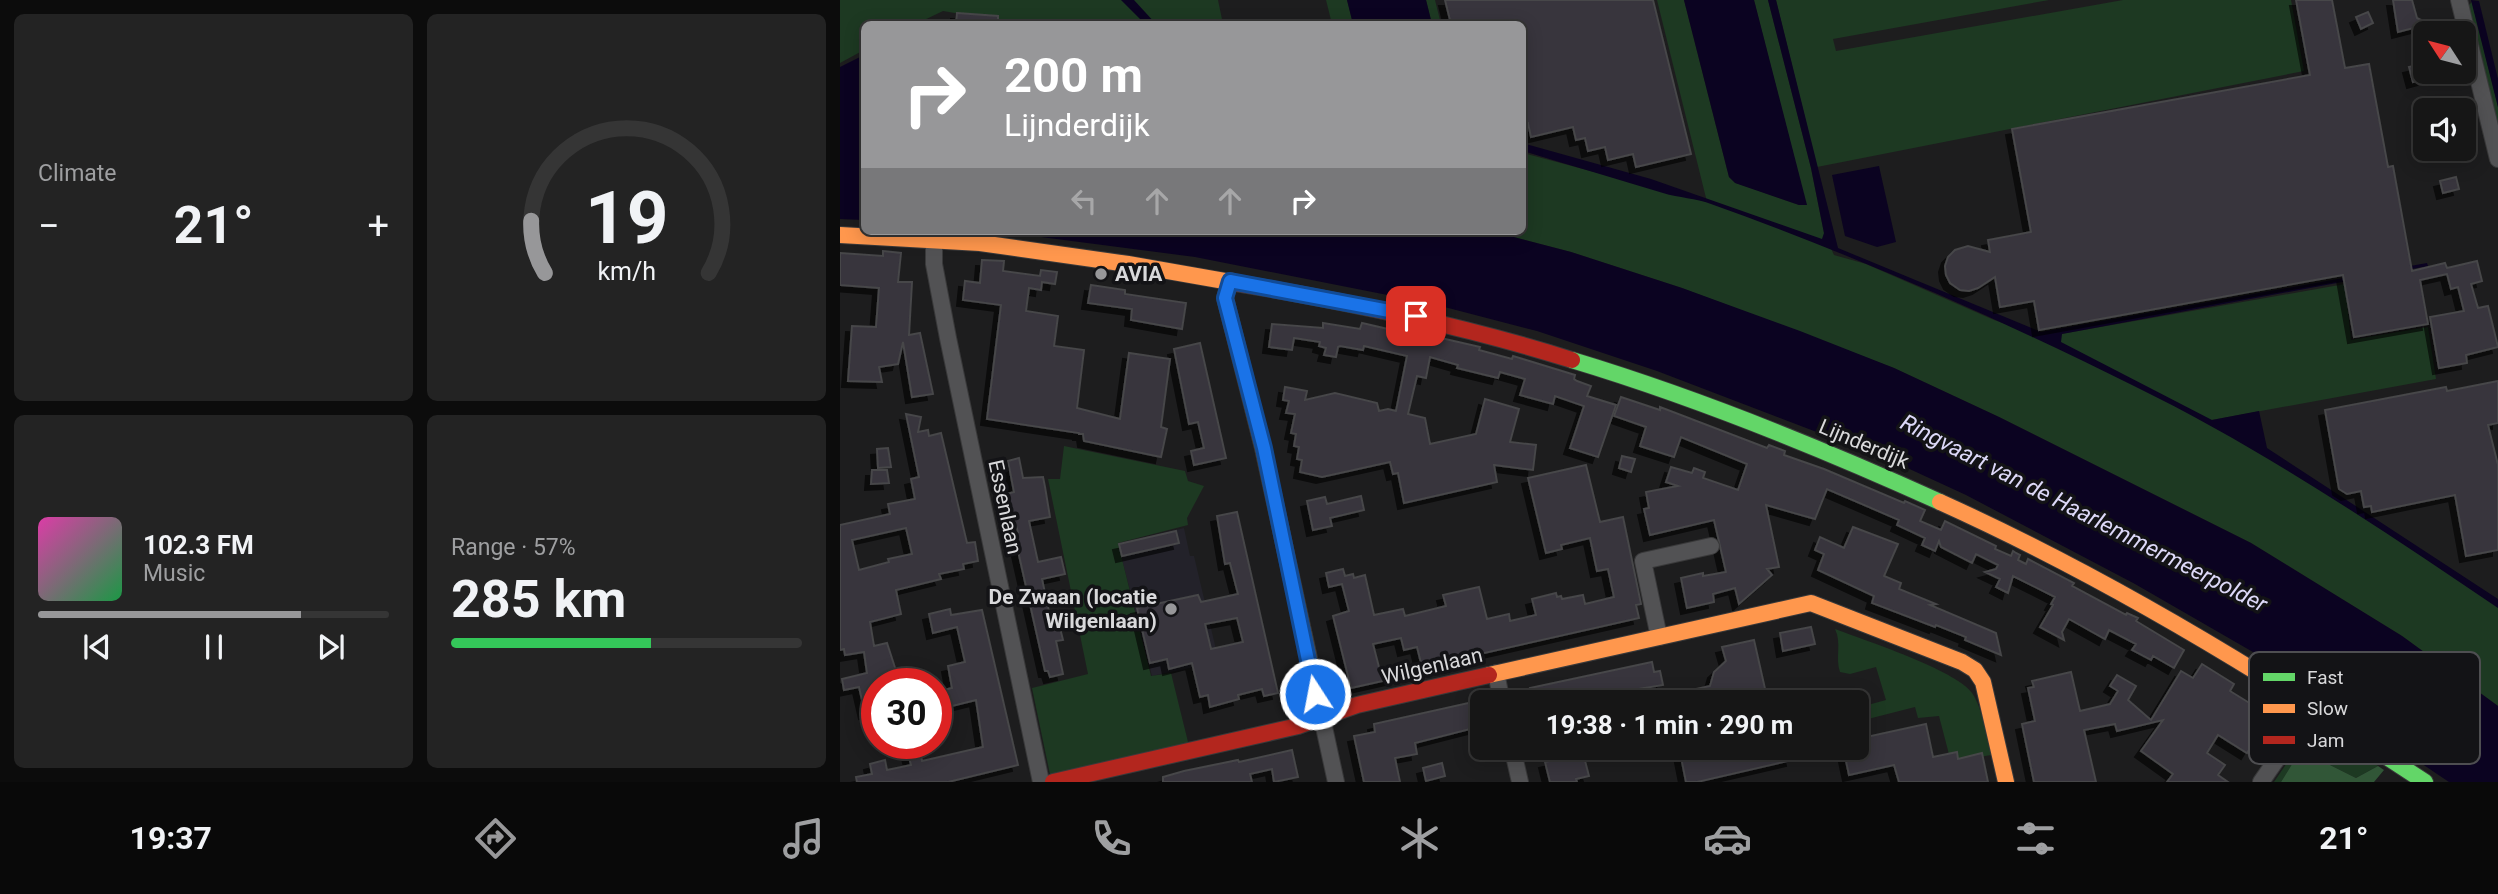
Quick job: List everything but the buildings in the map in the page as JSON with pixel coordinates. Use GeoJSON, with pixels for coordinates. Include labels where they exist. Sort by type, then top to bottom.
{"type":"FeatureCollection","features":[{"type":"Feature","properties":{"kind":"street"},"geometry":{"type":"LineString","coordinates":[[2459,0],[2498,159]]}},
{"type":"Feature","properties":{"kind":"street","name":"Lijnderdijk"},"geometry":{"type":"LineString","coordinates":[[840,235],[980,243],[1230,281],[1353,303],[1506,339],[1645,382],[1797,439],[1938,499],[2017,537],[2178,624],[2249,668]]}},
{"type":"Feature","properties":{"kind":"street","name":"Essenlaan"},"geometry":{"type":"LineString","coordinates":[[934,240],[934,264],[946,325],[1041,782]]}},
{"type":"Feature","properties":{"kind":"street"},"geometry":{"type":"LineString","coordinates":[[1230,281],[1225,298],[1264,448],[1336,782]]}},
{"type":"Feature","properties":{"kind":"street"},"geometry":{"type":"LineString","coordinates":[[1660,637],[1643,561],[1711,546]]}},
{"type":"Feature","properties":{"kind":"street","name":"Wilgenlaan"},"geometry":{"type":"LineString","coordinates":[[1053,782],[1298,726],[1339,710],[1811,603],[1962,662],[1975,670],[1983,682],[2006,782]]}},
{"type":"Feature","properties":{"kind":"street"},"geometry":{"type":"LineString","coordinates":[[1496,673],[1500,690]]}},
{"type":"Feature","properties":{"kind":"street"},"geometry":{"type":"LineString","coordinates":[[1515,760],[1520,782]]}},
{"type":"Feature","properties":{"kind":"street"},"geometry":{"type":"LineString","coordinates":[[2261,782],[2273,764]]}},
{"type":"Feature","properties":{"kind":"street","name":"Lijnderdijk"},"geometry":{"type":"LineString","coordinates":[[2398,764],[2425,782]]}},
{"type":"Feature","properties":{"kind":"shaded area","name":"De Zwaan (locatie Wilgenlaan)"},"geometry":{"type":"Polygon","coordinates":[[[1184,528],[1190,556],[1194,556],[1219,662],[1152,676],[1118,544],[1184,528]]]}},
{"type":"Feature","properties":{"kind":"green space"},"geometry":{"type":"Polygon","coordinates":[[[840,0],[1218,0],[1222,21],[1002,21],[943,11],[922,21],[861,21],[861,52],[840,63],[840,0]]]}},
{"type":"Feature","properties":{"kind":"green space"},"geometry":{"type":"Polygon","coordinates":[[[1326,0],[1347,0],[1352,21],[1331,21],[1326,0]]]}},
{"type":"Feature","properties":{"kind":"green space"},"geometry":{"type":"Polygon","coordinates":[[[1426,0],[1435,0],[1440,21],[1431,21],[1426,0]]]}},
{"type":"Feature","properties":{"kind":"green space"},"geometry":{"type":"Polygon","coordinates":[[[1657,0],[1684,0],[1729,177],[1736,183],[1806,205],[1754,0],[1768,0],[1811,168],[1824,233],[1834,255],[1866,264],[1994,320],[2061,342],[2061,334],[2345,284],[2351,340],[2428,327],[2436,379],[2206,421],[2261,451],[2498,605],[2498,706],[2480,693],[2480,652],[2424,652],[2251,543],[1999,417],[1894,368],[1682,288],[1571,252],[1506,235],[1526,235],[1526,154],[1707,202],[1657,0]]]}},
{"type":"Feature","properties":{"kind":"green space"},"geometry":{"type":"Polygon","coordinates":[[[1776,0],[2049,0],[1833,39],[1836,51],[2123,0],[2291,0],[2304,71],[1817,167],[1776,0]]]}},
{"type":"Feature","properties":{"kind":"green space"},"geometry":{"type":"Polygon","coordinates":[[[2472,2],[2498,107],[2498,138],[2476,49],[2476,21],[2469,21],[2466,8],[2472,2]]]}},
{"type":"Feature","properties":{"kind":"green space"},"geometry":{"type":"Polygon","coordinates":[[[1064,446],[1185,471],[1188,481],[1204,486],[1187,518],[1188,525],[1118,543],[1151,676],[1171,673],[1189,746],[1051,779],[1032,688],[1088,674],[1048,479],[1060,479],[1064,446]]]}},
{"type":"Feature","properties":{"kind":"green space"},"geometry":{"type":"Polygon","coordinates":[[[1835,629],[1908,656],[1963,684],[1972,693],[1979,707],[1991,755],[1951,762],[1939,716],[1918,718],[1915,707],[1869,719],[1869,705],[1886,700],[1876,667],[1850,674],[1840,672],[1835,629]]]}},
{"type":"Feature","properties":{"kind":"green space"},"geometry":{"type":"Polygon","coordinates":[[[2286,764],[2292,764],[2281,782],[2274,782],[2286,764]]]}},
{"type":"Feature","properties":{"kind":"green space"},"geometry":{"type":"Polygon","coordinates":[[[2292,764],[2328,764],[2356,778],[2378,766],[2384,770],[2374,782],[2281,782],[2292,764]]]}},
{"type":"Feature","properties":{"kind":"green space"},"geometry":{"type":"Polygon","coordinates":[[[2328,764],[2378,766],[2356,778],[2328,764]]]}},
{"type":"Feature","properties":{"kind":"water"},"geometry":{"type":"Polygon","coordinates":[[[1121,0],[1134,0],[1153,21],[1142,21],[1121,0]]]}},
{"type":"Feature","properties":{"kind":"water"},"geometry":{"type":"Polygon","coordinates":[[[1347,0],[1426,0],[1431,21],[1352,21],[1347,0]]]}},
{"type":"Feature","properties":{"kind":"water"},"geometry":{"type":"Polygon","coordinates":[[[1684,0],[1754,0],[1807,205],[1799,205],[1735,183],[1729,177],[1684,0]]]}},
{"type":"Feature","properties":{"kind":"water"},"geometry":{"type":"Polygon","coordinates":[[[1768,0],[1776,0],[1838,248],[2041,332],[2427,263],[2428,266],[2062,334],[2061,342],[2212,420],[2259,411],[2267,448],[2498,599],[2498,608],[2276,463],[2183,411],[2032,337],[1926,289],[1765,224],[1699,200],[1663,193],[1526,152],[1526,144],[1651,179],[1822,239],[1824,233],[1811,168],[1768,0]]]}},
{"type":"Feature","properties":{"kind":"water"},"geometry":{"type":"Polygon","coordinates":[[[2471,0],[2479,1],[2498,79],[2498,107],[2471,0]]]}},
{"type":"Feature","properties":{"kind":"water"},"geometry":{"type":"Polygon","coordinates":[[[861,56],[861,220],[840,219],[840,67],[861,56]]]}},
{"type":"Feature","properties":{"kind":"water"},"geometry":{"type":"Polygon","coordinates":[[[1879,166],[1896,242],[1877,247],[1845,236],[1832,175],[1879,166]]]}},
{"type":"Feature","properties":{"kind":"water","name":"Ringvaart van de Haarlemmermeerpolder"},"geometry":{"type":"Polygon","coordinates":[[[1026,235],[1506,235],[1571,252],[1682,288],[1800,331],[1894,368],[1999,417],[2251,543],[2424,652],[2253,652],[2135,584],[1966,495],[1890,460],[1657,371],[1537,331],[1433,304],[1195,257],[1026,235]]]}},
{"type":"Feature","properties":{"kind":"water"},"geometry":{"type":"Polygon","coordinates":[[[2480,693],[2498,706],[2498,782],[2449,782],[2422,764],[2480,764],[2480,693]]]}},
{"type":"Feature","properties":{"kind":"traffic: fast"},"geometry":{"type":"LineString","coordinates":[[1572,360],[1759,425],[1940,502]]}},
{"type":"Feature","properties":{"kind":"traffic: fast"},"geometry":{"type":"LineString","coordinates":[[2397,764],[2425,782]]}},
{"type":"Feature","properties":{"kind":"traffic: slow"},"geometry":{"type":"LineString","coordinates":[[840,235],[980,243],[1236,283]]}},
{"type":"Feature","properties":{"kind":"traffic: slow"},"geometry":{"type":"LineString","coordinates":[[1940,502],[2106,585],[2249,668]]}},
{"type":"Feature","properties":{"kind":"traffic: slow"},"geometry":{"type":"LineString","coordinates":[[1489,675],[1811,603],[1962,662],[1975,670],[1983,682],[2006,782]]}},
{"type":"Feature","properties":{"kind":"traffic: jam"},"geometry":{"type":"LineString","coordinates":[[1236,283],[1406,316],[1572,360]]}},
{"type":"Feature","properties":{"kind":"traffic: jam"},"geometry":{"type":"LineString","coordinates":[[1053,782],[1298,726],[1357,705],[1489,675]]}},
{"type":"Feature","properties":{"kind":"place","name":"AVIA"},"geometry":{"type":"Point","coordinates":[1101,274]}},
{"type":"Feature","properties":{"kind":"place","name":"De Zwaan (locatie Wilgenlaan)"},"geometry":{"type":"Point","coordinates":[1171,609]}},
{"type":"Feature","properties":{"kind":"route"},"geometry":{"type":"LineString","coordinates":[[1315,694],[1264,448],[1225,298],[1230,281],[1416,316]]}}]}
